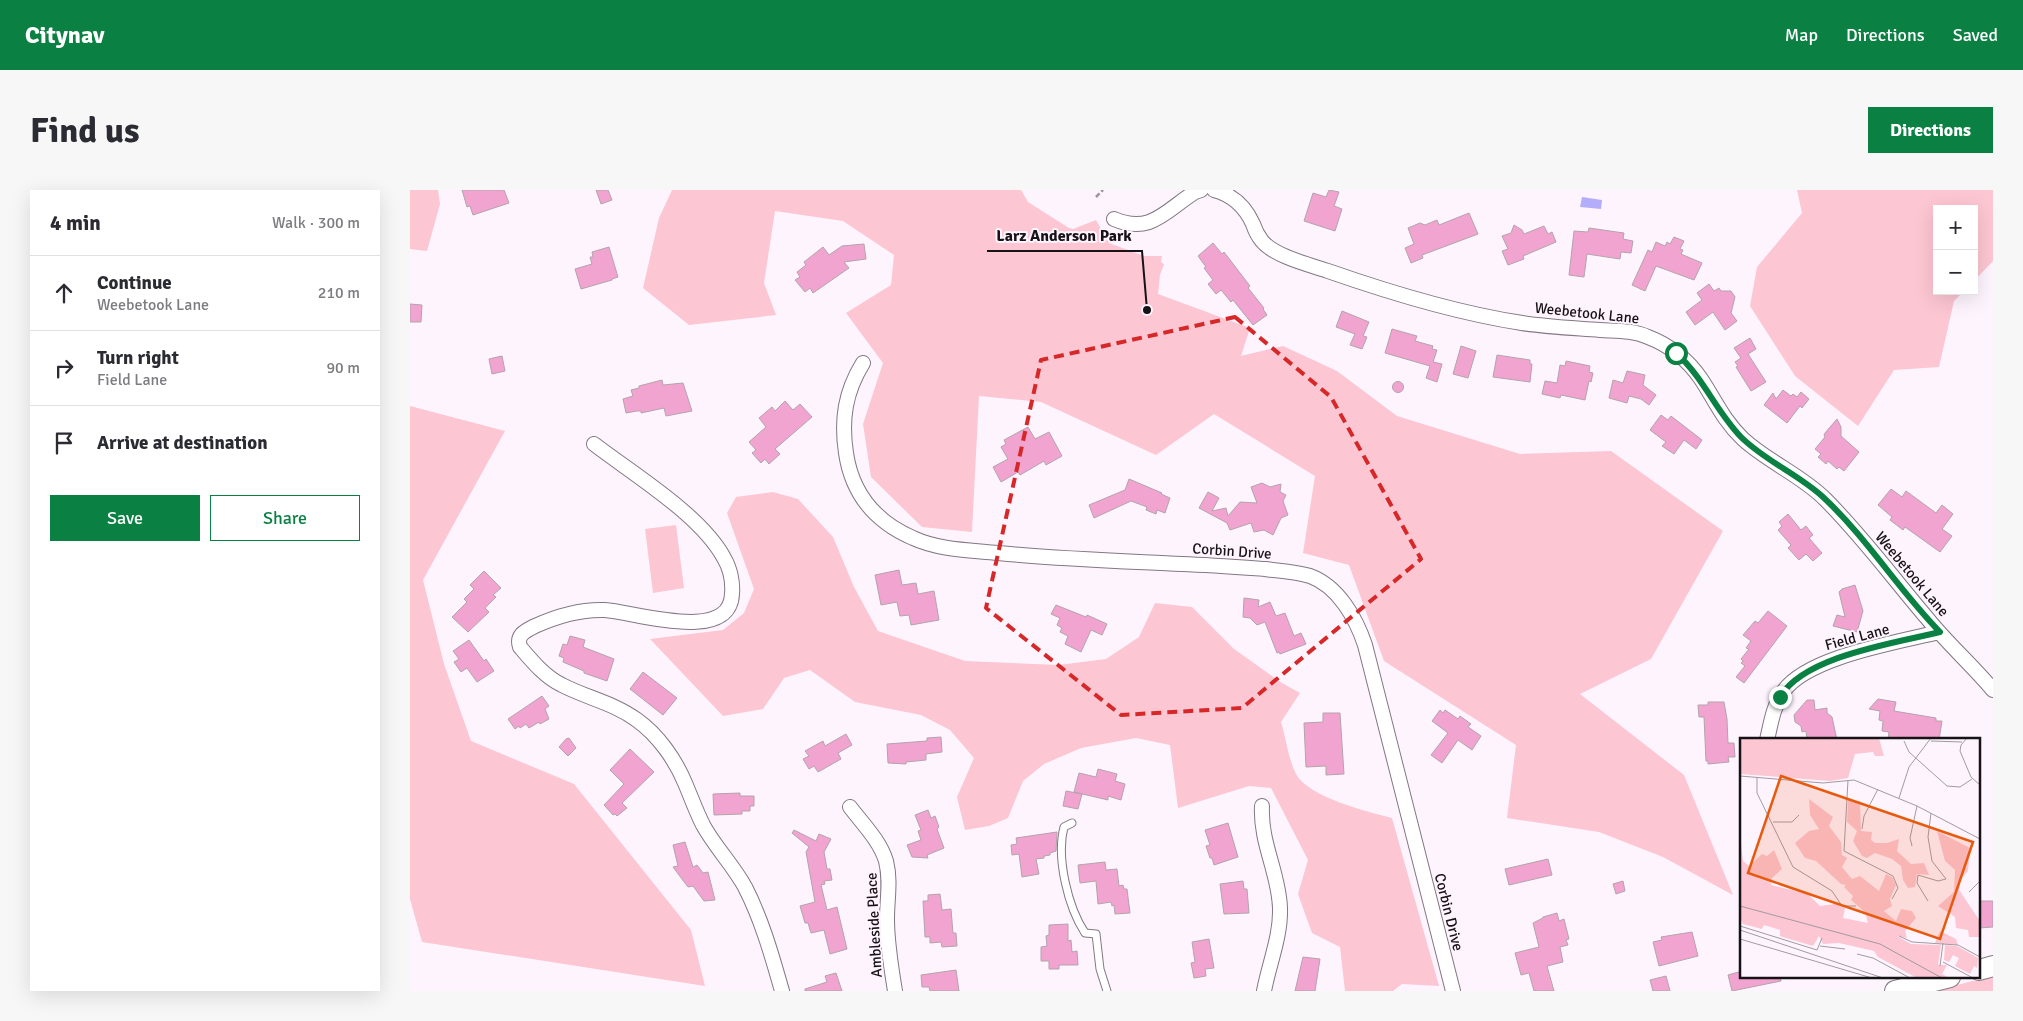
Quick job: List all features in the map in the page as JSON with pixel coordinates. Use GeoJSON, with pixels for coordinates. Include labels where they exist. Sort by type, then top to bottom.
{"type":"FeatureCollection","features":[{"type":"Feature","properties":{"kind":"street"},"geometry":{"type":"LineString","coordinates":[[1114,219],[1127,225],[1139,225],[1150,222],[1161,217],[1195,192],[1201,190]]}},
{"type":"Feature","properties":{"kind":"street","name":"Weebetook Lane"},"geometry":{"type":"LineString","coordinates":[[1214,190],[1230,196],[1242,206],[1262,241],[1269,247],[1277,252],[1335,273],[1417,300],[1495,318],[1558,327],[1627,332],[1645,336],[1659,342],[1690,365],[1701,379],[1726,420],[1741,438],[1760,453],[1805,482],[1824,498],[1877,555],[1940,632],[1993,690]]}},
{"type":"Feature","properties":{"kind":"street","name":"Corbin Drive"},"geometry":{"type":"LineString","coordinates":[[863,363],[854,376],[845,403],[844,438],[847,460],[858,493],[873,512],[912,538],[946,548],[1054,558],[1222,565],[1292,572],[1311,577],[1326,586],[1339,598],[1351,612],[1365,645],[1453,991]]}},
{"type":"Feature","properties":{"kind":"street"},"geometry":{"type":"LineString","coordinates":[[594,444],[690,516],[718,546],[726,561],[731,581],[732,600],[730,608],[717,619],[706,622],[650,617],[606,610],[588,610],[550,619],[523,632],[519,637],[520,647],[534,664],[561,685],[604,701],[638,721],[652,732],[667,751],[680,772],[704,826],[746,888],[764,932],[782,991]]}},
{"type":"Feature","properties":{"kind":"street","name":"Field Lane"},"geometry":{"type":"LineString","coordinates":[[1768,738],[1771,720],[1784,691],[1810,670],[1831,660],[1940,632]]}},
{"type":"Feature","properties":{"kind":"street"},"geometry":{"type":"LineString","coordinates":[[1262,806],[1263,838],[1278,890],[1280,908],[1279,926],[1264,991]]}},
{"type":"Feature","properties":{"kind":"street","name":"Ambleside Place"},"geometry":{"type":"LineString","coordinates":[[850,807],[873,836],[886,862],[889,881],[887,918],[889,954],[895,991]]}},
{"type":"Feature","properties":{"kind":"street"},"geometry":{"type":"LineString","coordinates":[[1980,970],[1993,966]]}},
{"type":"Feature","properties":{"kind":"street"},"geometry":{"type":"LineString","coordinates":[[1895,991],[1946,978]]}},
{"type":"Feature","properties":{"kind":"lane"},"geometry":{"type":"LineString","coordinates":[[1072,823],[1064,828],[1062,835],[1063,870],[1076,918],[1085,933],[1096,934],[1100,969],[1107,991]]}},
{"type":"Feature","properties":{"kind":"path"},"geometry":{"type":"LineString","coordinates":[[1096,197],[1103,190]]}},
{"type":"Feature","properties":{"kind":"highlighted area"},"geometry":{"type":"Polygon","coordinates":[[[1235,317],[1331,397],[1421,559],[1242,708],[1121,715],[986,608],[1041,360],[1235,317]]]}},
{"type":"Feature","properties":{"kind":"shaded area"},"geometry":{"type":"Polygon","coordinates":[[[410,190],[438,190],[440,204],[427,251],[410,249],[410,190]]]}},
{"type":"Feature","properties":{"kind":"shaded area"},"geometry":{"type":"Polygon","coordinates":[[[672,190],[1021,190],[1028,202],[1069,228],[1073,229],[1096,220],[1109,243],[1144,256],[1162,256],[1161,262],[1164,264],[1160,275],[1158,294],[1250,328],[1241,356],[1283,346],[1337,371],[1397,416],[1520,454],[1611,451],[1723,531],[1651,659],[1580,694],[1684,775],[1733,895],[1663,857],[1599,832],[1507,818],[1516,745],[1384,661],[1349,565],[1303,553],[1315,476],[1214,414],[1156,455],[1041,402],[979,396],[972,532],[922,527],[871,477],[863,424],[883,363],[846,313],[891,285],[894,255],[843,221],[775,211],[764,283],[776,315],[689,325],[643,288],[659,218],[672,190]]]}},
{"type":"Feature","properties":{"kind":"shaded area"},"geometry":{"type":"Polygon","coordinates":[[[1797,190],[1993,190],[1993,261],[1978,277],[1978,205],[1933,205],[1933,295],[1960,295],[1954,301],[1939,367],[1894,370],[1858,426],[1795,376],[1750,306],[1757,267],[1802,213],[1797,190]]]}},
{"type":"Feature","properties":{"kind":"shaded area"},"geometry":{"type":"Polygon","coordinates":[[[1582,197],[1602,200],[1601,209],[1580,207],[1582,197]]]}},
{"type":"Feature","properties":{"kind":"shaded area"},"geometry":{"type":"Polygon","coordinates":[[[410,406],[505,431],[423,580],[444,664],[471,741],[574,784],[691,930],[705,986],[422,942],[410,899],[410,406]]]}},
{"type":"Feature","properties":{"kind":"shaded area"},"geometry":{"type":"Polygon","coordinates":[[[773,492],[798,499],[833,537],[854,587],[878,631],[965,661],[1059,665],[1106,659],[1139,637],[1155,603],[1192,607],[1234,649],[1282,683],[1300,693],[1281,722],[1293,768],[1303,782],[1325,796],[1392,818],[1439,986],[1402,984],[1393,991],[1345,991],[1340,947],[1312,933],[1298,894],[1308,860],[1271,788],[1249,786],[1178,808],[1170,745],[1136,738],[1081,748],[1044,764],[1023,781],[1008,818],[989,826],[965,830],[957,797],[974,758],[950,730],[921,715],[855,702],[810,670],[784,678],[763,709],[723,716],[650,639],[723,630],[744,613],[754,589],[727,513],[736,497],[773,492]]]}},
{"type":"Feature","properties":{"kind":"shaded area"},"geometry":{"type":"Polygon","coordinates":[[[676,525],[684,588],[653,593],[645,529],[676,525]]]}},
{"type":"Feature","properties":{"kind":"shaded area"},"geometry":{"type":"Polygon","coordinates":[[[1993,976],[1993,991],[1933,991],[1993,976]]]}},
{"type":"Feature","properties":{"kind":"building"},"geometry":{"type":"Polygon","coordinates":[[[462,190],[504,190],[509,203],[473,215],[470,206],[467,207],[462,190]]]}},
{"type":"Feature","properties":{"kind":"building"},"geometry":{"type":"Polygon","coordinates":[[[596,190],[608,190],[612,200],[601,204],[596,190]]]}},
{"type":"Feature","properties":{"kind":"building"},"geometry":{"type":"Polygon","coordinates":[[[1329,190],[1339,192],[1334,206],[1342,209],[1335,231],[1304,221],[1313,193],[1326,197],[1329,190]]]}},
{"type":"Feature","properties":{"kind":"building"},"geometry":{"type":"Polygon","coordinates":[[[1469,213],[1478,234],[1422,255],[1423,258],[1411,263],[1405,248],[1414,244],[1408,228],[1420,223],[1425,225],[1437,220],[1439,225],[1469,213]]]}},
{"type":"Feature","properties":{"kind":"building"},"geometry":{"type":"Polygon","coordinates":[[[1514,225],[1522,230],[1524,234],[1544,226],[1548,234],[1552,232],[1556,242],[1523,256],[1524,259],[1508,265],[1502,251],[1508,249],[1502,236],[1511,233],[1514,225]]]}},
{"type":"Feature","properties":{"kind":"building"},"geometry":{"type":"Polygon","coordinates":[[[1589,228],[1624,233],[1623,239],[1633,241],[1631,253],[1621,252],[1620,259],[1587,254],[1584,277],[1569,275],[1574,231],[1588,232],[1589,228]]]}},
{"type":"Feature","properties":{"kind":"building"},"geometry":{"type":"Polygon","coordinates":[[[1674,237],[1684,241],[1680,249],[1683,250],[1681,254],[1702,263],[1694,280],[1656,266],[1645,291],[1632,285],[1648,250],[1652,252],[1656,242],[1665,246],[1667,242],[1670,244],[1674,237]]]}},
{"type":"Feature","properties":{"kind":"building"},"geometry":{"type":"Polygon","coordinates":[[[1213,243],[1222,254],[1224,252],[1264,308],[1267,315],[1253,325],[1233,300],[1231,302],[1221,290],[1216,294],[1208,284],[1213,280],[1198,256],[1213,243]]]}},
{"type":"Feature","properties":{"kind":"building"},"geometry":{"type":"Polygon","coordinates":[[[864,244],[866,259],[844,262],[849,268],[813,293],[810,288],[805,292],[795,280],[800,277],[797,272],[806,265],[804,262],[823,247],[829,255],[842,246],[864,244]]]}},
{"type":"Feature","properties":{"kind":"building"},"geometry":{"type":"Polygon","coordinates":[[[609,247],[618,277],[581,289],[575,269],[592,264],[590,257],[593,257],[592,252],[609,247]]]}},
{"type":"Feature","properties":{"kind":"building"},"geometry":{"type":"Polygon","coordinates":[[[1709,284],[1714,291],[1719,288],[1721,291],[1731,291],[1735,297],[1731,313],[1737,321],[1725,330],[1713,312],[1695,325],[1686,312],[1702,300],[1697,293],[1709,284]]]}},
{"type":"Feature","properties":{"kind":"building"},"geometry":{"type":"Polygon","coordinates":[[[410,304],[422,305],[421,322],[410,322],[410,304]]]}},
{"type":"Feature","properties":{"kind":"building"},"geometry":{"type":"Polygon","coordinates":[[[1342,311],[1369,322],[1363,336],[1367,337],[1362,349],[1350,345],[1355,334],[1336,327],[1342,311]]]}},
{"type":"Feature","properties":{"kind":"building"},"geometry":{"type":"Polygon","coordinates":[[[1392,329],[1417,336],[1415,341],[1433,346],[1432,349],[1437,350],[1433,362],[1442,364],[1437,382],[1426,378],[1430,366],[1385,353],[1392,329]]]}},
{"type":"Feature","properties":{"kind":"building"},"geometry":{"type":"Polygon","coordinates":[[[1750,338],[1756,349],[1748,354],[1766,382],[1751,391],[1736,367],[1738,366],[1735,362],[1741,358],[1734,348],[1750,338]]]}},
{"type":"Feature","properties":{"kind":"building"},"geometry":{"type":"Polygon","coordinates":[[[1461,346],[1476,351],[1468,378],[1453,374],[1461,346]]]}},
{"type":"Feature","properties":{"kind":"building"},"geometry":{"type":"Polygon","coordinates":[[[1497,355],[1530,360],[1530,364],[1532,364],[1530,382],[1493,377],[1497,355]]]}},
{"type":"Feature","properties":{"kind":"building"},"geometry":{"type":"Polygon","coordinates":[[[502,356],[505,371],[492,374],[489,359],[502,356]]]}},
{"type":"Feature","properties":{"kind":"building"},"geometry":{"type":"Polygon","coordinates":[[[1566,361],[1590,366],[1589,372],[1593,373],[1591,382],[1589,381],[1585,400],[1561,395],[1560,398],[1542,394],[1545,381],[1557,383],[1560,365],[1565,366],[1566,361]]]}},
{"type":"Feature","properties":{"kind":"building"},"geometry":{"type":"Polygon","coordinates":[[[1627,371],[1645,375],[1643,385],[1656,395],[1649,405],[1641,399],[1629,396],[1627,403],[1609,398],[1613,380],[1623,383],[1627,371]]]}},
{"type":"Feature","properties":{"kind":"building"},"geometry":{"type":"Polygon","coordinates":[[[662,380],[663,385],[683,383],[692,411],[666,416],[664,408],[641,413],[641,411],[637,411],[626,413],[623,399],[633,396],[631,390],[662,380]]]}},
{"type":"Feature","properties":{"kind":"building"},"geometry":{"type":"Polygon","coordinates":[[[1396,382],[1400,382],[1403,387],[1402,391],[1396,392],[1393,389],[1393,385],[1396,382]]]}},
{"type":"Feature","properties":{"kind":"building"},"geometry":{"type":"Polygon","coordinates":[[[1783,390],[1791,396],[1793,394],[1797,397],[1801,392],[1809,399],[1802,408],[1800,406],[1787,423],[1764,405],[1773,393],[1776,399],[1783,390]]]}},
{"type":"Feature","properties":{"kind":"building"},"geometry":{"type":"Polygon","coordinates":[[[785,401],[793,410],[800,404],[812,417],[775,449],[780,454],[769,464],[765,459],[761,463],[752,453],[756,450],[749,442],[766,427],[759,418],[772,407],[775,411],[785,401]]]}},
{"type":"Feature","properties":{"kind":"building"},"geometry":{"type":"Polygon","coordinates":[[[1661,415],[1668,420],[1671,416],[1702,440],[1696,449],[1684,440],[1674,454],[1662,446],[1666,442],[1650,430],[1661,415]]]}},
{"type":"Feature","properties":{"kind":"building"},"geometry":{"type":"Polygon","coordinates":[[[1837,419],[1841,427],[1841,436],[1859,452],[1844,471],[1839,467],[1837,469],[1828,461],[1826,464],[1818,457],[1821,454],[1815,449],[1837,419]]]}},
{"type":"Feature","properties":{"kind":"building"},"geometry":{"type":"Polygon","coordinates":[[[1028,427],[1035,439],[1049,432],[1062,456],[1046,465],[1044,461],[1020,475],[1018,472],[1001,482],[993,467],[1008,459],[1001,447],[1006,444],[1004,440],[1028,427]]]}},
{"type":"Feature","properties":{"kind":"building"},"geometry":{"type":"Polygon","coordinates":[[[1129,479],[1170,498],[1165,513],[1157,510],[1156,514],[1146,510],[1147,507],[1131,501],[1094,518],[1089,505],[1125,490],[1129,479]]]}},
{"type":"Feature","properties":{"kind":"building"},"geometry":{"type":"Polygon","coordinates":[[[1262,483],[1270,487],[1281,484],[1280,492],[1286,495],[1283,501],[1288,515],[1281,518],[1273,535],[1264,530],[1254,532],[1251,523],[1230,530],[1227,523],[1199,508],[1208,492],[1219,498],[1212,511],[1226,508],[1228,516],[1240,502],[1257,503],[1251,487],[1262,483]]]}},
{"type":"Feature","properties":{"kind":"building"},"geometry":{"type":"Polygon","coordinates":[[[1891,489],[1902,497],[1906,491],[1936,513],[1942,505],[1953,514],[1942,529],[1952,536],[1940,552],[1905,527],[1903,530],[1890,520],[1892,517],[1878,505],[1891,489]]]}},
{"type":"Feature","properties":{"kind":"building"},"geometry":{"type":"Polygon","coordinates":[[[1788,514],[1801,530],[1806,526],[1813,535],[1809,538],[1822,553],[1813,561],[1806,554],[1799,560],[1788,548],[1791,545],[1778,530],[1782,526],[1779,522],[1788,514]]]}},
{"type":"Feature","properties":{"kind":"building"},"geometry":{"type":"Polygon","coordinates":[[[899,570],[902,585],[916,583],[918,594],[934,591],[939,620],[911,625],[909,615],[900,616],[897,602],[881,605],[875,575],[899,570]]]}},
{"type":"Feature","properties":{"kind":"building"},"geometry":{"type":"Polygon","coordinates":[[[484,571],[501,588],[493,595],[496,597],[485,608],[489,612],[468,632],[452,617],[467,602],[464,599],[474,589],[470,585],[484,571]]]}},
{"type":"Feature","properties":{"kind":"building"},"geometry":{"type":"Polygon","coordinates":[[[1855,585],[1863,611],[1857,632],[1833,626],[1837,615],[1845,617],[1839,592],[1842,589],[1855,585]]]}},
{"type":"Feature","properties":{"kind":"building"},"geometry":{"type":"Polygon","coordinates":[[[1244,598],[1259,600],[1258,607],[1270,602],[1276,616],[1285,613],[1294,636],[1301,633],[1306,644],[1280,654],[1279,652],[1277,653],[1265,622],[1257,625],[1250,618],[1243,617],[1244,598]]]}},
{"type":"Feature","properties":{"kind":"building"},"geometry":{"type":"Polygon","coordinates":[[[1056,605],[1107,624],[1102,635],[1091,630],[1081,652],[1065,644],[1068,636],[1060,632],[1062,628],[1057,625],[1060,618],[1051,614],[1056,605]]]}},
{"type":"Feature","properties":{"kind":"building"},"geometry":{"type":"Polygon","coordinates":[[[1768,611],[1787,626],[1744,683],[1736,677],[1745,666],[1741,663],[1743,661],[1741,659],[1749,649],[1746,648],[1751,641],[1743,635],[1755,621],[1758,623],[1768,611]]]}},
{"type":"Feature","properties":{"kind":"building"},"geometry":{"type":"Polygon","coordinates":[[[570,636],[585,640],[583,647],[614,659],[607,681],[584,673],[584,671],[563,662],[564,658],[559,656],[563,644],[567,645],[570,636]]]}},
{"type":"Feature","properties":{"kind":"building"},"geometry":{"type":"Polygon","coordinates":[[[469,640],[484,661],[486,659],[494,671],[477,682],[467,668],[461,672],[454,662],[459,659],[453,651],[469,640]]]}},
{"type":"Feature","properties":{"kind":"building"},"geometry":{"type":"Polygon","coordinates":[[[643,672],[677,698],[663,715],[630,689],[643,672]]]}},
{"type":"Feature","properties":{"kind":"building"},"geometry":{"type":"Polygon","coordinates":[[[542,696],[549,706],[545,709],[549,719],[529,728],[526,724],[515,729],[508,719],[542,696]]]}},
{"type":"Feature","properties":{"kind":"building"},"geometry":{"type":"Polygon","coordinates":[[[1878,699],[1896,702],[1894,711],[1936,718],[1936,721],[1942,721],[1939,738],[1888,738],[1889,732],[1882,731],[1883,721],[1879,720],[1880,711],[1869,709],[1878,699]]]}},
{"type":"Feature","properties":{"kind":"building"},"geometry":{"type":"Polygon","coordinates":[[[1807,700],[1814,700],[1815,710],[1827,708],[1827,713],[1832,717],[1837,738],[1807,738],[1806,731],[1802,732],[1801,726],[1795,722],[1794,715],[1807,700]]]}},
{"type":"Feature","properties":{"kind":"building"},"geometry":{"type":"Polygon","coordinates":[[[1708,702],[1724,702],[1728,743],[1734,743],[1735,757],[1728,757],[1729,762],[1708,764],[1708,761],[1706,761],[1704,717],[1699,717],[1698,705],[1708,705],[1708,702]]]}},
{"type":"Feature","properties":{"kind":"building"},"geometry":{"type":"Polygon","coordinates":[[[1440,710],[1443,713],[1445,710],[1458,719],[1460,716],[1471,724],[1468,727],[1481,736],[1472,750],[1458,740],[1442,763],[1431,755],[1448,733],[1432,721],[1440,710]]]}},
{"type":"Feature","properties":{"kind":"building"},"geometry":{"type":"Polygon","coordinates":[[[1323,713],[1340,713],[1344,774],[1326,775],[1326,766],[1306,767],[1304,723],[1323,722],[1323,713]]]}},
{"type":"Feature","properties":{"kind":"building"},"geometry":{"type":"Polygon","coordinates":[[[846,734],[852,745],[838,753],[841,759],[818,772],[814,766],[809,769],[803,759],[809,756],[805,751],[823,741],[825,746],[846,734]]]}},
{"type":"Feature","properties":{"kind":"building"},"geometry":{"type":"Polygon","coordinates":[[[941,737],[942,752],[926,754],[926,760],[906,762],[906,764],[888,763],[887,744],[927,741],[927,738],[941,737]]]}},
{"type":"Feature","properties":{"kind":"building"},"geometry":{"type":"Polygon","coordinates":[[[569,738],[576,748],[568,756],[559,747],[569,738]]]}},
{"type":"Feature","properties":{"kind":"building"},"geometry":{"type":"Polygon","coordinates":[[[630,749],[654,772],[622,803],[627,808],[617,816],[613,815],[604,805],[624,784],[610,770],[630,749]]]}},
{"type":"Feature","properties":{"kind":"building"},"geometry":{"type":"Polygon","coordinates":[[[1098,769],[1117,774],[1115,781],[1125,784],[1121,800],[1108,796],[1108,800],[1074,792],[1079,773],[1096,777],[1098,769]]]}},
{"type":"Feature","properties":{"kind":"building"},"geometry":{"type":"Polygon","coordinates":[[[1066,791],[1082,794],[1078,809],[1063,806],[1066,791]]]}},
{"type":"Feature","properties":{"kind":"building"},"geometry":{"type":"Polygon","coordinates":[[[740,793],[740,796],[754,796],[754,806],[750,806],[750,811],[742,811],[742,814],[714,815],[713,794],[740,793]]]}},
{"type":"Feature","properties":{"kind":"building"},"geometry":{"type":"Polygon","coordinates":[[[928,810],[931,818],[935,816],[939,827],[937,829],[944,848],[927,855],[928,858],[912,857],[907,845],[921,840],[918,831],[921,830],[915,815],[928,810]]]}},
{"type":"Feature","properties":{"kind":"building"},"geometry":{"type":"Polygon","coordinates":[[[1228,823],[1238,857],[1214,865],[1206,846],[1210,845],[1205,830],[1228,823]]]}},
{"type":"Feature","properties":{"kind":"building"},"geometry":{"type":"Polygon","coordinates":[[[794,830],[816,841],[819,834],[831,839],[824,852],[827,869],[830,869],[832,880],[824,881],[825,884],[821,885],[827,910],[837,907],[847,949],[830,954],[824,930],[811,933],[808,923],[805,923],[800,906],[815,902],[806,852],[809,847],[792,833],[794,830]]]}},
{"type":"Feature","properties":{"kind":"building"},"geometry":{"type":"Polygon","coordinates":[[[1057,832],[1056,851],[1044,856],[1044,858],[1036,859],[1039,874],[1022,877],[1019,854],[1012,855],[1011,845],[1017,844],[1016,838],[1057,832]]]}},
{"type":"Feature","properties":{"kind":"building"},"geometry":{"type":"Polygon","coordinates":[[[685,842],[693,867],[697,865],[703,873],[708,872],[715,900],[704,901],[693,886],[688,887],[673,867],[678,866],[673,845],[685,842]]]}},
{"type":"Feature","properties":{"kind":"building"},"geometry":{"type":"Polygon","coordinates":[[[1548,859],[1552,875],[1509,885],[1505,869],[1548,859]]]}},
{"type":"Feature","properties":{"kind":"building"},"geometry":{"type":"Polygon","coordinates":[[[1105,862],[1106,870],[1117,869],[1119,886],[1123,885],[1124,889],[1127,889],[1130,913],[1115,914],[1114,905],[1112,906],[1111,902],[1098,904],[1096,881],[1080,883],[1078,865],[1105,862]]]}},
{"type":"Feature","properties":{"kind":"building"},"geometry":{"type":"Polygon","coordinates":[[[1243,881],[1244,889],[1247,889],[1249,913],[1224,914],[1220,884],[1243,881]]]}},
{"type":"Feature","properties":{"kind":"building"},"geometry":{"type":"Polygon","coordinates":[[[1623,881],[1625,891],[1616,894],[1613,884],[1623,881]]]}},
{"type":"Feature","properties":{"kind":"building"},"geometry":{"type":"Polygon","coordinates":[[[940,894],[942,910],[951,909],[953,933],[956,933],[957,946],[942,947],[941,942],[930,943],[930,937],[925,937],[923,901],[928,901],[928,895],[940,894]]]}},
{"type":"Feature","properties":{"kind":"building"},"geometry":{"type":"Polygon","coordinates":[[[1980,901],[1993,901],[1993,927],[1980,928],[1980,901]]]}},
{"type":"Feature","properties":{"kind":"building"},"geometry":{"type":"Polygon","coordinates":[[[1557,913],[1559,921],[1564,919],[1569,939],[1566,940],[1568,945],[1560,947],[1563,962],[1547,966],[1554,991],[1534,991],[1529,973],[1521,975],[1515,953],[1539,947],[1533,923],[1543,917],[1557,913]]]}},
{"type":"Feature","properties":{"kind":"building"},"geometry":{"type":"Polygon","coordinates":[[[1068,924],[1068,941],[1071,940],[1072,952],[1077,951],[1078,965],[1059,965],[1059,969],[1049,969],[1049,961],[1041,961],[1041,947],[1047,946],[1046,936],[1049,935],[1049,925],[1068,924]]]}},
{"type":"Feature","properties":{"kind":"building"},"geometry":{"type":"Polygon","coordinates":[[[1692,932],[1698,956],[1659,966],[1653,942],[1662,940],[1661,937],[1692,932]]]}},
{"type":"Feature","properties":{"kind":"building"},"geometry":{"type":"Polygon","coordinates":[[[1209,939],[1214,968],[1205,969],[1206,976],[1194,978],[1191,963],[1195,962],[1192,942],[1209,939]]]}},
{"type":"Feature","properties":{"kind":"building"},"geometry":{"type":"Polygon","coordinates":[[[1303,957],[1320,959],[1315,991],[1295,991],[1303,957]]]}},
{"type":"Feature","properties":{"kind":"building"},"geometry":{"type":"Polygon","coordinates":[[[956,970],[959,991],[930,991],[929,987],[922,987],[921,975],[956,970]]]}},
{"type":"Feature","properties":{"kind":"building"},"geometry":{"type":"Polygon","coordinates":[[[1740,972],[1740,978],[1780,978],[1781,981],[1732,991],[1728,975],[1740,972]]]}},
{"type":"Feature","properties":{"kind":"building"},"geometry":{"type":"Polygon","coordinates":[[[836,973],[842,991],[805,991],[805,989],[827,982],[825,976],[836,973]]]}},
{"type":"Feature","properties":{"kind":"building"},"geometry":{"type":"Polygon","coordinates":[[[1666,976],[1670,991],[1653,991],[1650,980],[1666,976]]]}},
{"type":"Feature","properties":{"kind":"place","name":"Larz Anderson Park"},"geometry":{"type":"Point","coordinates":[1147,310]}},
{"type":"Feature","properties":{"kind":"route"},"geometry":{"type":"LineString","coordinates":[[1676,353],[1690,365],[1701,379],[1712,400],[1741,438],[1760,453],[1805,482],[1824,498],[1877,555],[1914,603],[1940,632],[1820,664],[1798,678],[1780,697]]}}]}
